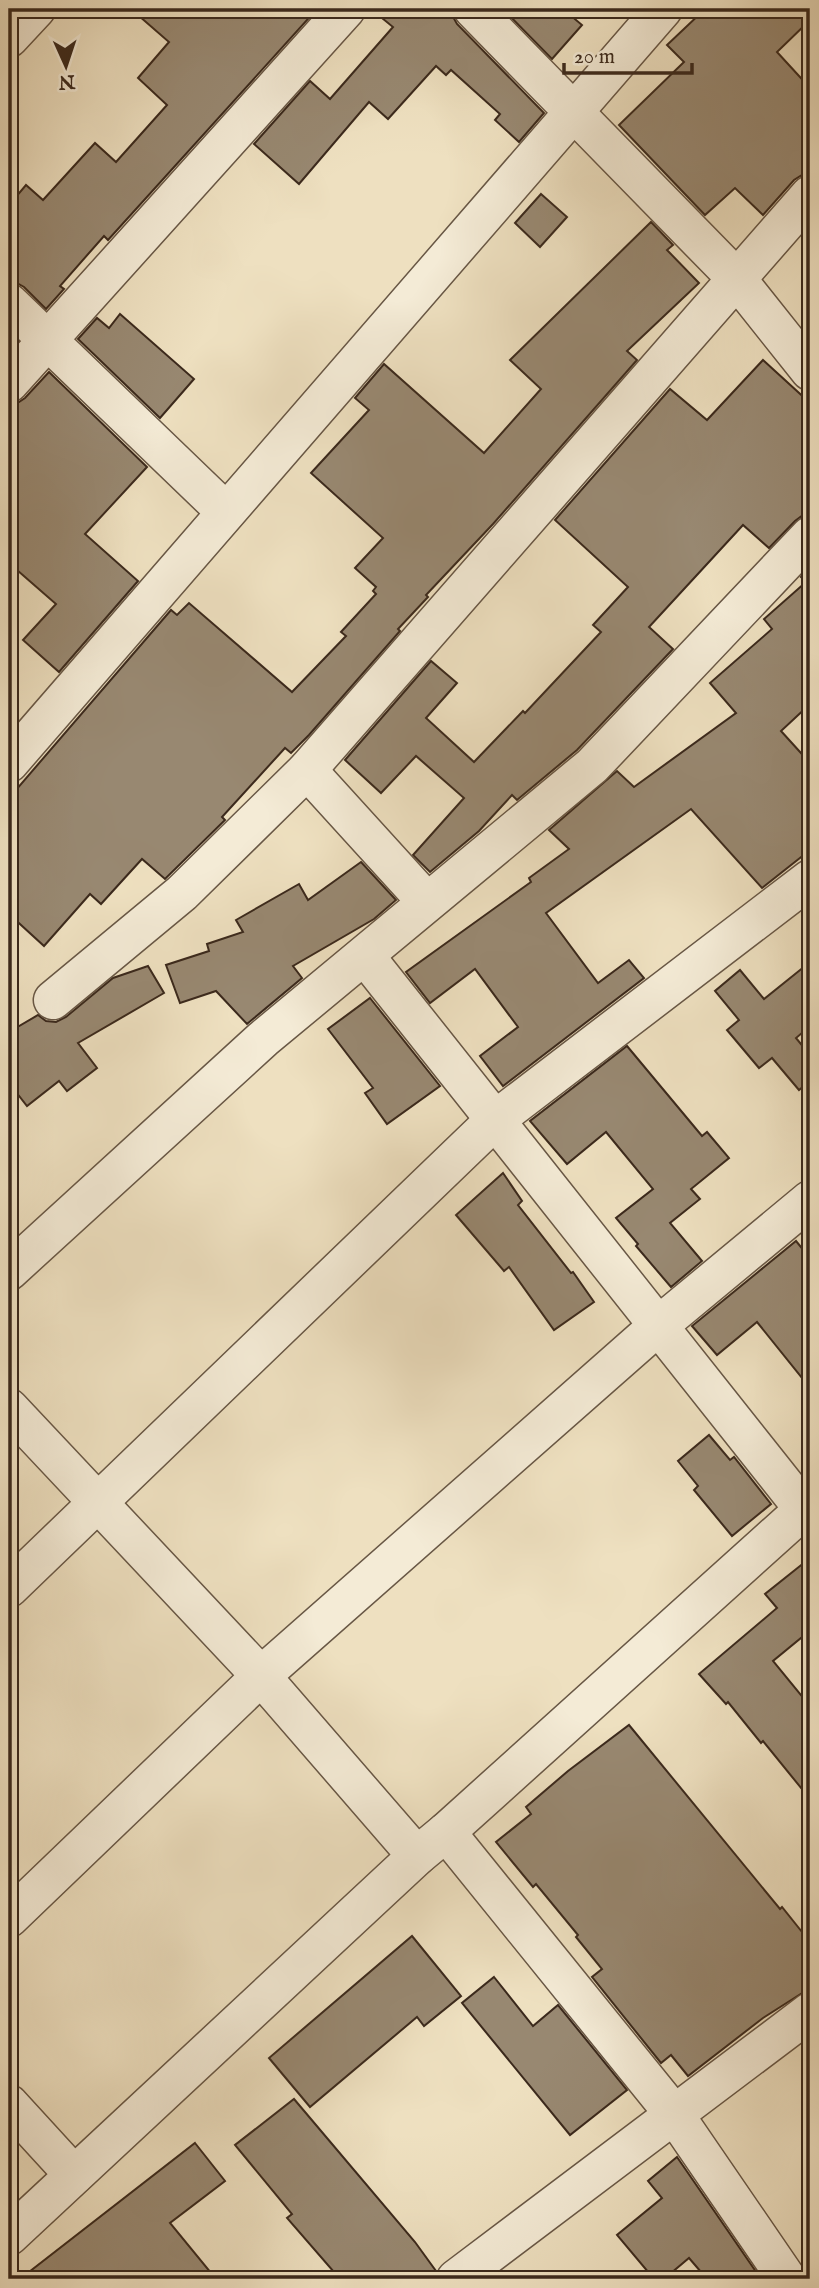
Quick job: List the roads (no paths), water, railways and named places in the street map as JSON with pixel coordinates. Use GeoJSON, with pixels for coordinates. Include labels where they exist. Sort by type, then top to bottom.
{"type":"FeatureCollection","features":[{"type":"Feature","properties":{"kind":"street"},"geometry":{"type":"LineString","coordinates":[[9,38],[36,9]]}},
{"type":"Feature","properties":{"kind":"street"},"geometry":{"type":"LineString","coordinates":[[9,383],[346,9]]}},
{"type":"Feature","properties":{"kind":"street"},"geometry":{"type":"LineString","coordinates":[[473,9],[736,278],[810,371]]}},
{"type":"Feature","properties":{"kind":"street"},"geometry":{"type":"LineString","coordinates":[[9,763],[663,9]]}},
{"type":"Feature","properties":{"kind":"street"},"geometry":{"type":"LineString","coordinates":[[53,1000],[182,893],[307,770],[810,195]]}},
{"type":"Feature","properties":{"kind":"street"},"geometry":{"type":"LineString","coordinates":[[9,303],[226,512]]}},
{"type":"Feature","properties":{"kind":"street"},"geometry":{"type":"LineString","coordinates":[[9,1270],[263,1039],[592,766],[810,536]]}},
{"type":"Feature","properties":{"kind":"street"},"geometry":{"type":"LineString","coordinates":[[307,770],[427,902]]}},
{"type":"Feature","properties":{"kind":"street"},"geometry":{"type":"LineString","coordinates":[[9,1588],[495,1120],[810,879]]}},
{"type":"Feature","properties":{"kind":"street"},"geometry":{"type":"LineString","coordinates":[[9,2236],[431,1844],[808,1510],[365,956]]}},
{"type":"Feature","properties":{"kind":"street"},"geometry":{"type":"LineString","coordinates":[[9,1918],[261,1676],[659,1326],[810,1200]]}},
{"type":"Feature","properties":{"kind":"street"},"geometry":{"type":"LineString","coordinates":[[9,1408],[261,1676],[431,1844],[674,2114],[787,2279]]}},
{"type":"Feature","properties":{"kind":"street"},"geometry":{"type":"LineString","coordinates":[[456,2279],[810,2012]]}},
{"type":"Feature","properties":{"kind":"street"},"geometry":{"type":"LineString","coordinates":[[9,2104],[74,2175]]}}]}
